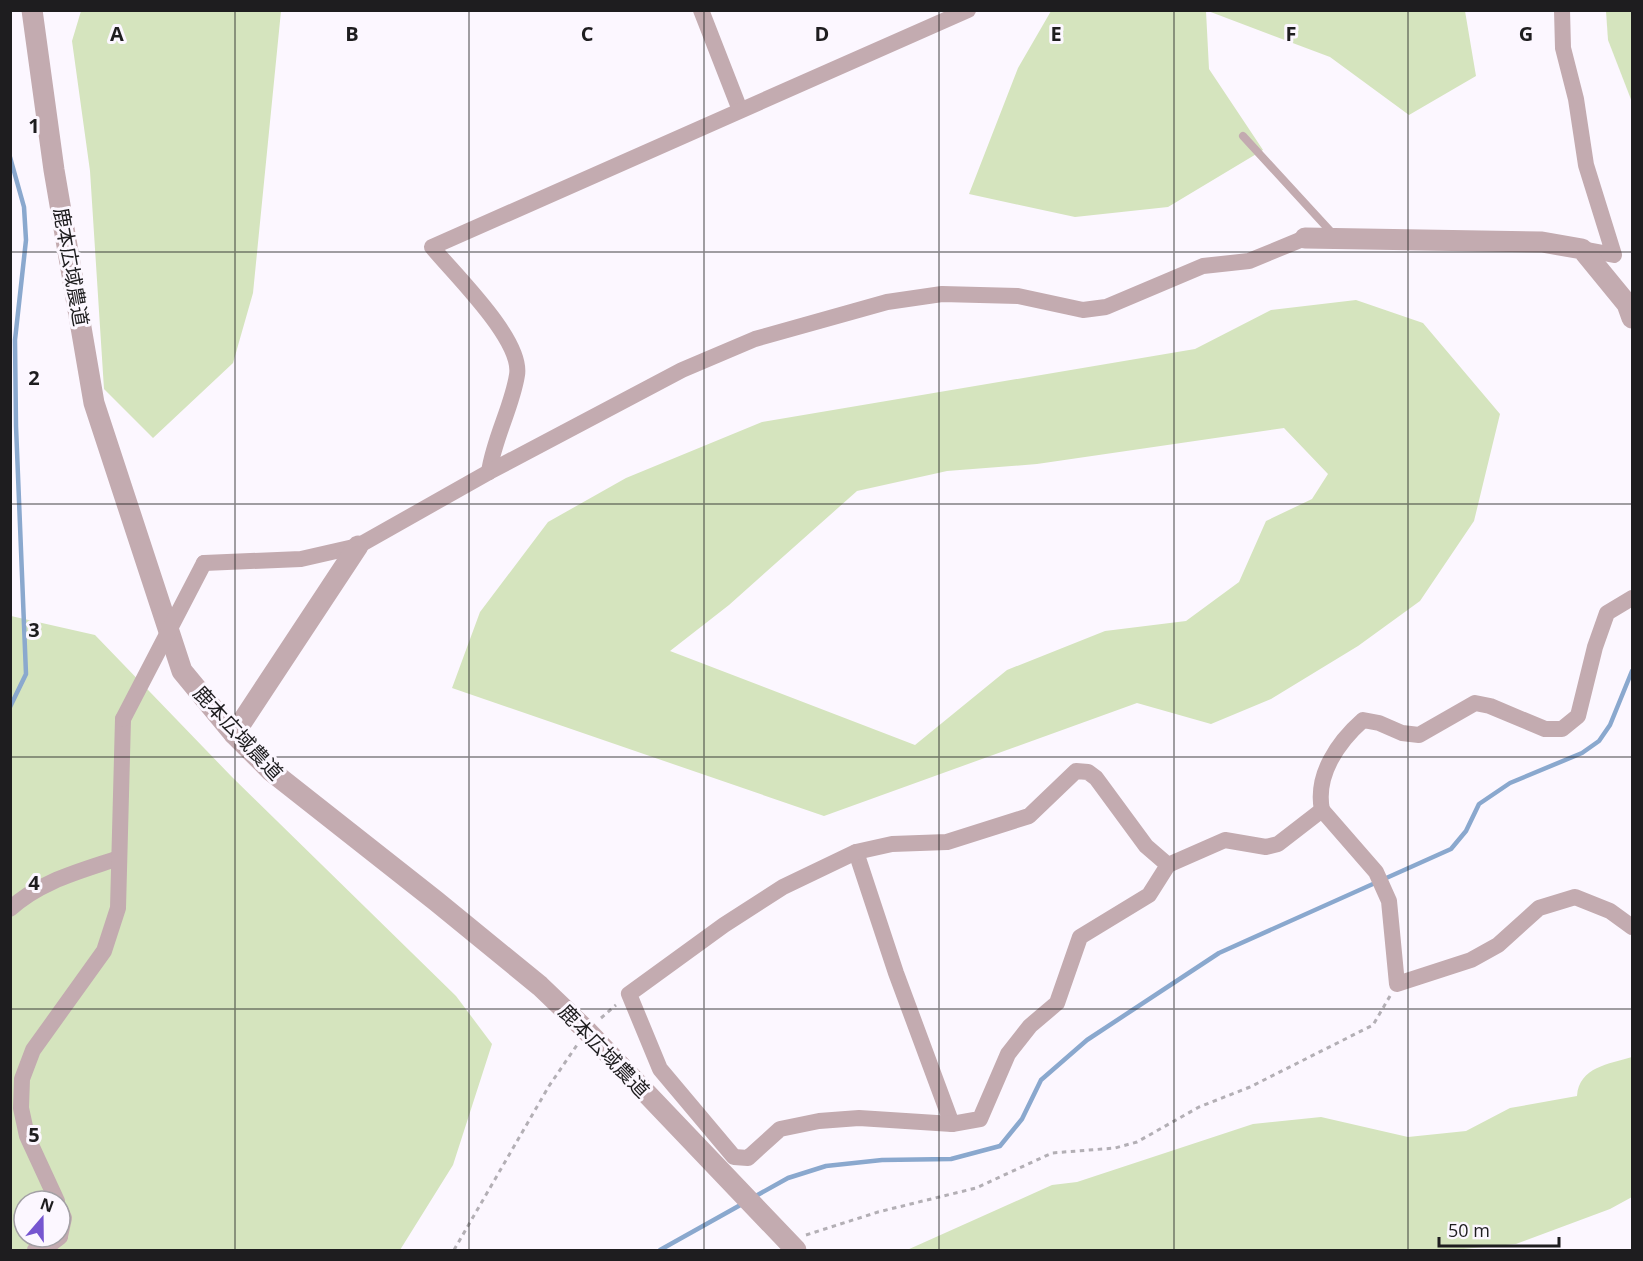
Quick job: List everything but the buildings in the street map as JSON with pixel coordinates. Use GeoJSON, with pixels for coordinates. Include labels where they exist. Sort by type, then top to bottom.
{"type":"FeatureCollection","features":[{"type":"Feature","properties":{"kind":"street","name":"鹿本広域農道"},"geometry":{"type":"LineString","coordinates":[[32,10],[54,170],[94,403],[182,671],[234,734],[271,771],[540,986],[587,1031],[793,1246]]}},
{"type":"Feature","properties":{"kind":"street"},"geometry":{"type":"LineString","coordinates":[[701,10],[740,110]]}},
{"type":"Feature","properties":{"kind":"street"},"geometry":{"type":"LineString","coordinates":[[489,472],[492,449],[518,376],[518,361],[497,325],[432,247],[968,10]]}},
{"type":"Feature","properties":{"kind":"street"},"geometry":{"type":"LineString","coordinates":[[51,1189],[27,1136],[21,1108],[22,1079],[33,1050],[104,951],[118,908],[123,719],[204,563],[301,559],[358,546],[489,472],[682,370],[755,339],[887,302],[942,294],[1018,296],[1083,310],[1107,308],[1203,266],[1250,261],[1305,238],[1542,242],[1614,255],[1586,165],[1576,99],[1563,48],[1562,10]]}},
{"type":"Feature","properties":{"kind":"street"},"geometry":{"type":"LineString","coordinates":[[1582,249],[1627,304],[1632,318]]}},
{"type":"Feature","properties":{"kind":"street"},"geometry":{"type":"LineString","coordinates":[[234,734],[358,546]]}},
{"type":"Feature","properties":{"kind":"street"},"geometry":{"type":"LineString","coordinates":[[1632,598],[1607,613],[1595,646],[1578,716],[1562,729],[1545,729],[1490,706],[1475,703],[1419,735],[1402,733],[1379,723],[1362,720],[1346,735],[1323,775],[1320,800],[1322,810],[1376,872],[1389,901],[1397,984],[1472,960],[1498,945],[1539,908],[1575,897],[1610,911],[1632,927]]}},
{"type":"Feature","properties":{"kind":"street"},"geometry":{"type":"LineString","coordinates":[[1167,865],[1146,846],[1096,778],[1088,772],[1076,771],[1029,816],[947,842],[892,844],[856,852],[783,887],[724,925],[629,994],[660,1069],[734,1157],[748,1158],[780,1129],[819,1121],[859,1118],[952,1124],[980,1119],[1008,1054],[1030,1026],[1058,1003],[1080,937],[1149,895],[1167,865],[1225,840],[1266,847],[1278,844],[1322,810]]}},
{"type":"Feature","properties":{"kind":"street"},"geometry":{"type":"LineString","coordinates":[[856,852],[896,973],[952,1124]]}},
{"type":"Feature","properties":{"kind":"street"},"geometry":{"type":"LineString","coordinates":[[10,909],[23,898],[47,884],[119,858]]}},
{"type":"Feature","properties":{"kind":"lane"},"geometry":{"type":"LineString","coordinates":[[1243,136],[1338,239]]}},
{"type":"Feature","properties":{"kind":"path"},"geometry":{"type":"LineString","coordinates":[[793,1246],[878,1212],[976,1188],[1052,1153],[1115,1148],[1137,1142],[1199,1107],[1250,1087],[1373,1025],[1397,984]]}},
{"type":"Feature","properties":{"kind":"path"},"geometry":{"type":"LineString","coordinates":[[454,1251],[549,1086],[587,1031],[629,994]]}},
{"type":"Feature","properties":{"kind":"green space"},"geometry":{"type":"Polygon","coordinates":[[[81,11],[281,11],[253,293],[233,363],[153,438],[104,389],[90,171],[72,41],[81,11]]]}},
{"type":"Feature","properties":{"kind":"green space"},"geometry":{"type":"Polygon","coordinates":[[[1051,11],[1206,11],[1209,69],[1263,150],[1168,207],[1075,217],[969,194],[1018,68],[1051,11]]]}},
{"type":"Feature","properties":{"kind":"green space"},"geometry":{"type":"Polygon","coordinates":[[[1208,11],[1465,11],[1476,76],[1409,115],[1330,57],[1208,11]]]}},
{"type":"Feature","properties":{"kind":"green space"},"geometry":{"type":"Polygon","coordinates":[[[1606,11],[1632,11],[1632,102],[1608,40],[1606,11]]]}},
{"type":"Feature","properties":{"kind":"green space"},"geometry":{"type":"Polygon","coordinates":[[[1356,300],[1423,323],[1500,414],[1474,521],[1420,601],[1358,646],[1271,699],[1211,724],[1137,703],[824,816],[452,688],[480,612],[548,522],[626,478],[762,422],[1195,349],[1271,310],[1356,300]],[[1284,428],[1037,464],[947,471],[857,491],[729,605],[670,651],[915,745],[1007,670],[1105,631],[1186,621],[1239,582],[1266,521],[1312,499],[1328,474],[1284,428]]]}},
{"type":"Feature","properties":{"kind":"green space"},"geometry":{"type":"Polygon","coordinates":[[[11,616],[95,635],[232,777],[456,996],[492,1044],[453,1165],[400,1250],[11,1250],[11,616]]]}},
{"type":"Feature","properties":{"kind":"green space"},"geometry":{"type":"Polygon","coordinates":[[[1632,1057],[1632,1197],[1610,1209],[1516,1244],[1453,1250],[907,1250],[1052,1185],[1077,1182],[1253,1124],[1321,1117],[1408,1137],[1466,1131],[1510,1108],[1577,1096],[1579,1086],[1589,1073],[1605,1065],[1632,1057]]]}},
{"type":"Feature","properties":{"kind":"waterway"},"geometry":{"type":"LineString","coordinates":[[10,157],[24,207],[26,240],[15,340],[16,426],[26,674],[10,707]]}},
{"type":"Feature","properties":{"kind":"waterway"},"geometry":{"type":"LineString","coordinates":[[754,1197],[788,1178],[826,1166],[882,1160],[951,1159],[1000,1146],[1022,1119],[1041,1080],[1087,1040],[1219,953],[1451,849],[1466,831],[1479,804],[1510,783],[1582,753],[1599,741],[1610,725],[1632,671]]}},
{"type":"Feature","properties":{"kind":"waterway"},"geometry":{"type":"LineString","coordinates":[[660,1250],[744,1203]]}}]}
